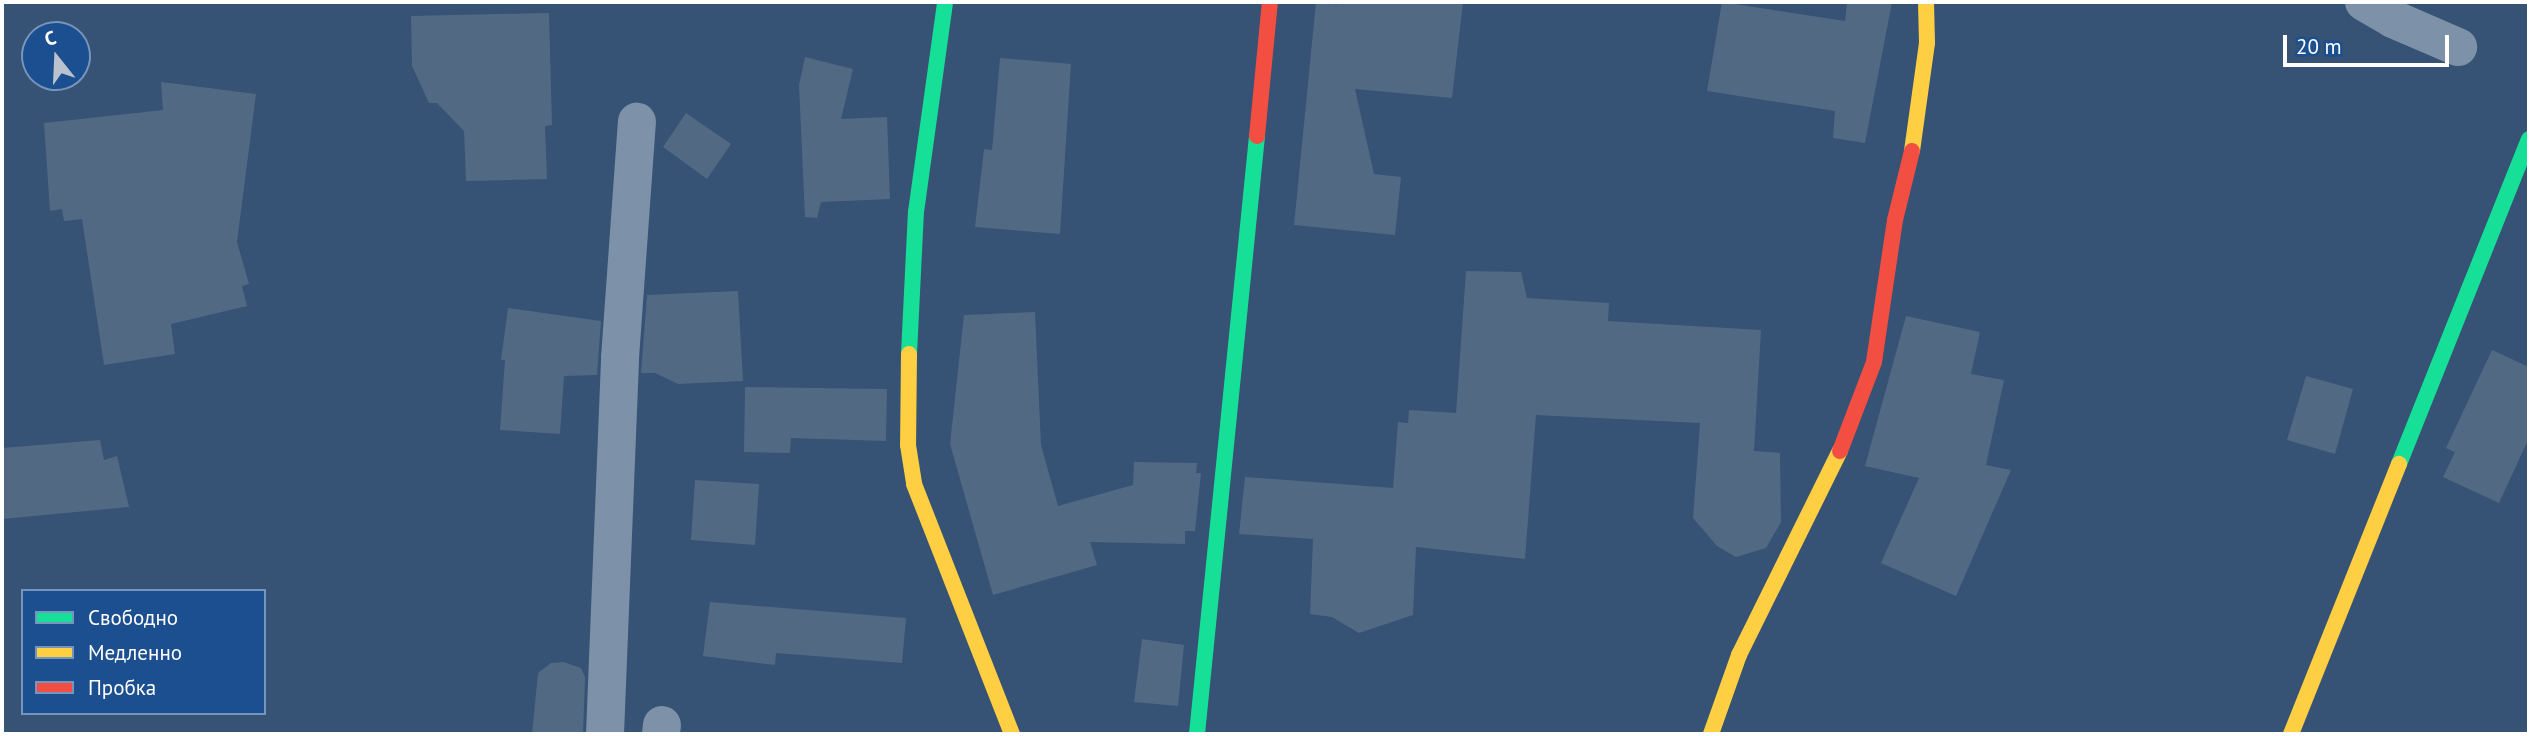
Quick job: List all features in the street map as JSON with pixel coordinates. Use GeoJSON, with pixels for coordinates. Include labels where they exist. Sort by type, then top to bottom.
{"type":"FeatureCollection","features":[{"type":"Feature","properties":{"kind":"street"},"geometry":{"type":"LineString","coordinates":[[945,2],[916,212],[909,304],[908,445],[914,484],[1012,734]]}},
{"type":"Feature","properties":{"kind":"street"},"geometry":{"type":"LineString","coordinates":[[1197,734],[1270,2]]}},
{"type":"Feature","properties":{"kind":"street"},"geometry":{"type":"LineString","coordinates":[[1711,734],[1739,655],[1838,456],[1874,362],[1895,220],[1915,139],[1927,43],[1926,2]]}},
{"type":"Feature","properties":{"kind":"street"},"geometry":{"type":"LineString","coordinates":[[2364,2],[2393,19],[2458,47]]}},
{"type":"Feature","properties":{"kind":"street"},"geometry":{"type":"LineString","coordinates":[[605,734],[620,358],[637,122]]}},
{"type":"Feature","properties":{"kind":"street"},"geometry":{"type":"LineString","coordinates":[[2291,734],[2529,139]]}},
{"type":"Feature","properties":{"kind":"building"},"geometry":{"type":"Polygon","coordinates":[[[1316,2],[1335,2],[1336,6],[1337,2],[1463,2],[1452,98],[1355,89],[1374,174],[1401,177],[1395,235],[1294,225],[1316,2]]]}},
{"type":"Feature","properties":{"kind":"building"},"geometry":{"type":"Polygon","coordinates":[[[1722,2],[1845,21],[1847,2],[1892,2],[1865,143],[1833,138],[1835,111],[1707,91],[1722,2]]]}},
{"type":"Feature","properties":{"kind":"building"},"geometry":{"type":"Polygon","coordinates":[[[549,13],[552,125],[545,126],[547,179],[466,181],[464,131],[437,103],[429,103],[412,66],[411,16],[549,13]]]}},
{"type":"Feature","properties":{"kind":"building"},"geometry":{"type":"Polygon","coordinates":[[[805,57],[853,69],[841,119],[887,117],[890,199],[821,202],[817,218],[805,217],[799,85],[805,57]]]}},
{"type":"Feature","properties":{"kind":"building"},"geometry":{"type":"Polygon","coordinates":[[[1000,58],[1071,64],[1060,234],[975,227],[984,149],[992,150],[1000,58]]]}},
{"type":"Feature","properties":{"kind":"building"},"geometry":{"type":"Polygon","coordinates":[[[161,82],[256,94],[237,242],[249,284],[242,286],[247,306],[171,324],[175,354],[104,365],[82,219],[64,221],[62,209],[50,211],[44,123],[163,110],[161,82]]]}},
{"type":"Feature","properties":{"kind":"building"},"geometry":{"type":"Polygon","coordinates":[[[686,113],[731,144],[707,179],[663,147],[686,113]]]}},
{"type":"Feature","properties":{"kind":"building"},"geometry":{"type":"Polygon","coordinates":[[[1466,271],[1521,272],[1527,298],[1609,303],[1608,321],[1761,330],[1754,451],[1780,453],[1781,522],[1766,548],[1736,557],[1717,546],[1693,518],[1700,423],[1536,415],[1525,559],[1416,547],[1413,615],[1359,633],[1332,617],[1310,614],[1313,539],[1239,534],[1245,477],[1393,488],[1398,422],[1408,423],[1409,410],[1456,413],[1466,271]]]}},
{"type":"Feature","properties":{"kind":"building"},"geometry":{"type":"Polygon","coordinates":[[[738,291],[743,381],[678,384],[655,373],[641,373],[647,295],[738,291]]]}},
{"type":"Feature","properties":{"kind":"building"},"geometry":{"type":"Polygon","coordinates":[[[508,308],[601,321],[597,375],[564,376],[560,434],[500,430],[505,360],[501,360],[508,308]]]}},
{"type":"Feature","properties":{"kind":"building"},"geometry":{"type":"Polygon","coordinates":[[[1035,312],[1041,445],[1058,506],[1133,485],[1134,462],[1197,463],[1196,473],[1201,473],[1195,531],[1185,531],[1185,544],[1090,542],[1097,565],[993,595],[950,444],[964,315],[1035,312]]]}},
{"type":"Feature","properties":{"kind":"building"},"geometry":{"type":"Polygon","coordinates":[[[1906,316],[1980,332],[1971,374],[2004,380],[1986,465],[2011,470],[1956,596],[1881,563],[1919,478],[1865,466],[1906,316]]]}},
{"type":"Feature","properties":{"kind":"building"},"geometry":{"type":"Polygon","coordinates":[[[2492,350],[2529,367],[2529,438],[2499,503],[2443,477],[2455,452],[2446,448],[2492,350]]]}},
{"type":"Feature","properties":{"kind":"building"},"geometry":{"type":"Polygon","coordinates":[[[2306,376],[2353,389],[2335,454],[2287,440],[2306,376]]]}},
{"type":"Feature","properties":{"kind":"building"},"geometry":{"type":"Polygon","coordinates":[[[745,387],[887,389],[886,441],[791,438],[790,453],[744,452],[745,387]]]}},
{"type":"Feature","properties":{"kind":"building"},"geometry":{"type":"Polygon","coordinates":[[[100,440],[104,460],[117,456],[129,507],[2,519],[2,448],[100,440]]]}},
{"type":"Feature","properties":{"kind":"building"},"geometry":{"type":"Polygon","coordinates":[[[695,480],[759,484],[755,545],[691,540],[695,480]]]}},
{"type":"Feature","properties":{"kind":"building"},"geometry":{"type":"Polygon","coordinates":[[[710,602],[906,618],[902,663],[776,653],[775,665],[703,656],[710,602]]]}},
{"type":"Feature","properties":{"kind":"building"},"geometry":{"type":"Polygon","coordinates":[[[1142,639],[1184,645],[1178,706],[1134,702],[1142,639]]]}},
{"type":"Feature","properties":{"kind":"building"},"geometry":{"type":"Polygon","coordinates":[[[564,662],[581,668],[585,677],[583,734],[532,734],[538,673],[551,663],[564,662]]]}},
{"type":"Feature","properties":{"kind":"traffic: fast"},"geometry":{"type":"LineString","coordinates":[[909,354],[916,212],[945,2]]}},
{"type":"Feature","properties":{"kind":"traffic: fast"},"geometry":{"type":"LineString","coordinates":[[1197,734],[1257,136]]}},
{"type":"Feature","properties":{"kind":"traffic: fast"},"geometry":{"type":"LineString","coordinates":[[2399,464],[2529,139]]}},
{"type":"Feature","properties":{"kind":"traffic: slow"},"geometry":{"type":"LineString","coordinates":[[1912,151],[1927,43],[1926,2]]}},
{"type":"Feature","properties":{"kind":"traffic: slow"},"geometry":{"type":"LineString","coordinates":[[909,354],[908,445],[914,484],[1012,734]]}},
{"type":"Feature","properties":{"kind":"traffic: slow"},"geometry":{"type":"LineString","coordinates":[[1711,734],[1739,655],[1840,451]]}},
{"type":"Feature","properties":{"kind":"traffic: slow"},"geometry":{"type":"LineString","coordinates":[[2291,734],[2399,464]]}},
{"type":"Feature","properties":{"kind":"traffic: jam"},"geometry":{"type":"LineString","coordinates":[[1257,136],[1270,2]]}},
{"type":"Feature","properties":{"kind":"traffic: jam"},"geometry":{"type":"LineString","coordinates":[[1840,451],[1874,362],[1895,220],[1912,151]]}}]}
